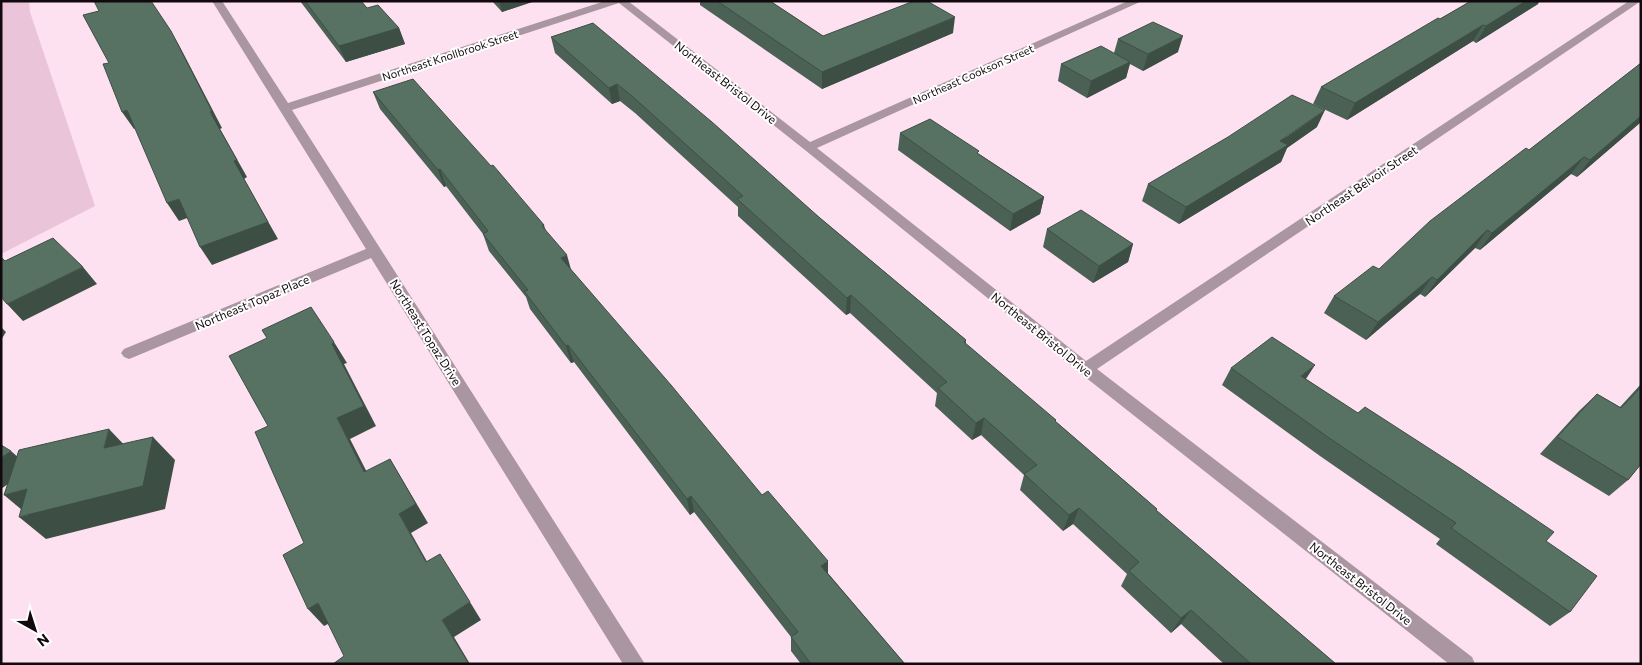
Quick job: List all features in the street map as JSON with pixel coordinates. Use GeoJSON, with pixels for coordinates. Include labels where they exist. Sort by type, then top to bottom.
{"type":"FeatureCollection","features":[{"type":"Feature","properties":{"kind":"street","name":"Northeast Topaz Drive"},"geometry":{"type":"LineString","coordinates":[[218,1],[635,664]]}},
{"type":"Feature","properties":{"kind":"street","name":"Northeast Knollbrook Street"},"geometry":{"type":"LineString","coordinates":[[285,108],[616,1]]}},
{"type":"Feature","properties":{"kind":"street","name":"Northeast Bristol Drive"},"geometry":{"type":"LineString","coordinates":[[622,1],[809,147],[1086,369],[1465,664]]}},
{"type":"Feature","properties":{"kind":"street","name":"Northeast Cookson Street"},"geometry":{"type":"LineString","coordinates":[[809,147],[1136,1]]}},
{"type":"Feature","properties":{"kind":"street","name":"Northeast Belvoir Street"},"geometry":{"type":"LineString","coordinates":[[1086,369],[1636,1]]}},
{"type":"Feature","properties":{"kind":"street","name":"Northeast Topaz Place"},"geometry":{"type":"LineString","coordinates":[[129,353],[375,251]]}},
{"type":"Feature","properties":{"kind":"shaded area"},"geometry":{"type":"Polygon","coordinates":[[[1,1],[29,1],[30,12],[95,206],[1,254],[1,1]]]}},
{"type":"Feature","properties":{"kind":"building"},"geometry":{"type":"Polygon","coordinates":[[[94,1],[151,1],[171,31],[212,111],[210,112],[237,160],[234,161],[268,222],[200,247],[179,199],[167,203],[127,110],[122,112],[103,64],[109,63],[83,15],[99,11],[94,1]]]}},
{"type":"Feature","properties":{"kind":"building"},"geometry":{"type":"Polygon","coordinates":[[[305,1],[361,1],[367,8],[378,5],[399,28],[339,46],[305,1]]]}},
{"type":"Feature","properties":{"kind":"building"},"geometry":{"type":"Polygon","coordinates":[[[717,1],[770,1],[823,36],[914,1],[927,1],[955,17],[822,72],[717,1]]]}},
{"type":"Feature","properties":{"kind":"building"},"geometry":{"type":"Polygon","coordinates":[[[1471,1],[1526,1],[1355,103],[1321,87],[1438,18],[1440,19],[1471,1]]]}},
{"type":"Feature","properties":{"kind":"building"},"geometry":{"type":"Polygon","coordinates":[[[1153,22],[1183,36],[1148,54],[1118,39],[1153,22]]]}},
{"type":"Feature","properties":{"kind":"building"},"geometry":{"type":"Polygon","coordinates":[[[593,23],[712,122],[820,218],[966,340],[964,342],[1336,664],[1251,664],[1191,610],[1181,618],[1129,571],[1139,562],[1079,508],[1069,515],[1024,474],[1037,465],[984,418],[976,423],[938,388],[947,382],[851,295],[847,298],[737,199],[743,196],[632,96],[617,84],[609,88],[551,37],[593,23]]]}},
{"type":"Feature","properties":{"kind":"building"},"geometry":{"type":"Polygon","coordinates":[[[1101,46],[1130,62],[1091,81],[1061,64],[1101,46]]]}},
{"type":"Feature","properties":{"kind":"building"},"geometry":{"type":"Polygon","coordinates":[[[1641,63],[1641,116],[1590,160],[1584,157],[1492,233],[1487,230],[1437,280],[1432,277],[1378,322],[1334,296],[1373,266],[1379,269],[1430,221],[1526,148],[1529,150],[1641,63]]]}},
{"type":"Feature","properties":{"kind":"building"},"geometry":{"type":"Polygon","coordinates":[[[413,79],[491,166],[493,165],[544,225],[542,226],[567,255],[561,258],[671,385],[762,495],[768,491],[828,561],[821,566],[905,664],[811,664],[791,637],[798,632],[691,496],[687,499],[568,345],[566,346],[524,291],[528,290],[483,234],[488,231],[440,169],[438,170],[373,92],[413,79]]]}},
{"type":"Feature","properties":{"kind":"building"},"geometry":{"type":"Polygon","coordinates":[[[1292,95],[1325,110],[1280,141],[1288,145],[1186,207],[1148,184],[1228,137],[1292,95]]]}},
{"type":"Feature","properties":{"kind":"building"},"geometry":{"type":"Polygon","coordinates":[[[930,119],[979,151],[977,153],[1044,197],[1013,214],[900,133],[930,119]]]}},
{"type":"Feature","properties":{"kind":"building"},"geometry":{"type":"Polygon","coordinates":[[[1081,210],[1133,244],[1099,266],[1047,229],[1081,210]]]}},
{"type":"Feature","properties":{"kind":"building"},"geometry":{"type":"Polygon","coordinates":[[[53,238],[83,267],[7,304],[1,297],[1,257],[5,261],[53,238]]]}},
{"type":"Feature","properties":{"kind":"building"},"geometry":{"type":"Polygon","coordinates":[[[311,307],[334,342],[332,344],[364,406],[337,418],[364,472],[390,459],[416,504],[399,514],[426,562],[440,554],[470,602],[442,620],[469,664],[333,664],[344,656],[318,603],[308,609],[283,555],[304,543],[255,432],[268,426],[229,356],[267,338],[262,330],[311,307]]]}},
{"type":"Feature","properties":{"kind":"building"},"geometry":{"type":"Polygon","coordinates":[[[1272,337],[1315,365],[1301,376],[1358,413],[1365,407],[1554,532],[1546,541],[1597,576],[1570,612],[1451,528],[1456,523],[1332,440],[1231,368],[1272,337]]]}},
{"type":"Feature","properties":{"kind":"building"},"geometry":{"type":"Polygon","coordinates":[[[1641,387],[1641,464],[1628,480],[1557,437],[1597,394],[1621,408],[1641,387]]]}},
{"type":"Feature","properties":{"kind":"building"},"geometry":{"type":"Polygon","coordinates":[[[109,429],[104,448],[153,437],[143,486],[19,517],[27,489],[4,495],[19,450],[109,429]]]}},
{"type":"Feature","properties":{"kind":"building"},"geometry":{"type":"Polygon","coordinates":[[[1,445],[11,451],[1,458],[1,445]]]}}]}
